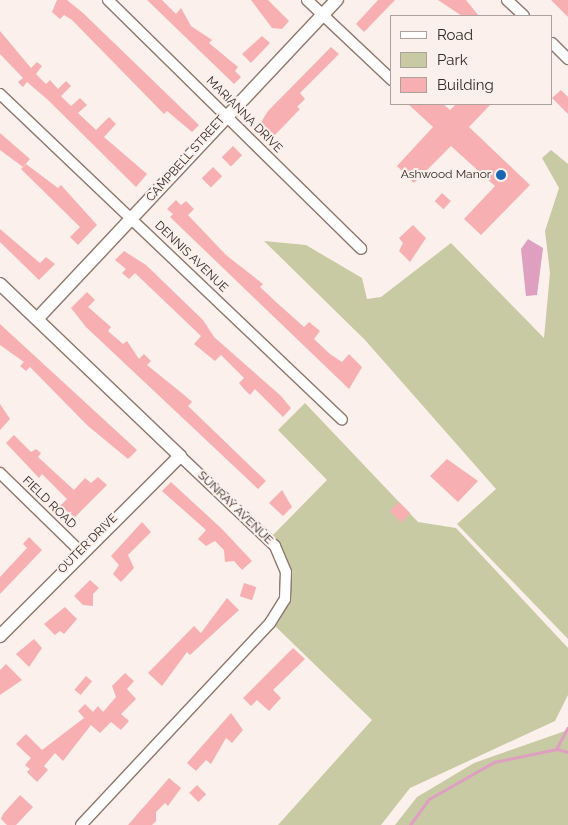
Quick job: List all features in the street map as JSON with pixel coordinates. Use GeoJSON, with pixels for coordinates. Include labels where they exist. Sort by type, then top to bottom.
{"type":"FeatureCollection","features":[{"type":"Feature","properties":{"kind":"street","name":"MARIANNA DRIVE"},"geometry":{"type":"LineString","coordinates":[[108,0],[361,250]]}},
{"type":"Feature","properties":{"kind":"street"},"geometry":{"type":"LineString","coordinates":[[307,0],[390,78]]}},
{"type":"Feature","properties":{"kind":"street","name":"CAMPBELL STREET"},"geometry":{"type":"LineString","coordinates":[[37,319],[226,115],[337,0]]}},
{"type":"Feature","properties":{"kind":"street"},"geometry":{"type":"LineString","coordinates":[[507,0],[523,15]]}},
{"type":"Feature","properties":{"kind":"street"},"geometry":{"type":"LineString","coordinates":[[553,44],[568,59]]}},
{"type":"Feature","properties":{"kind":"street","name":"DENNIS AVENUE"},"geometry":{"type":"LineString","coordinates":[[0,94],[342,420]]}},
{"type":"Feature","properties":{"kind":"street","name":"SUNRAY AVENUE"},"geometry":{"type":"LineString","coordinates":[[0,284],[275,546],[286,572],[285,599],[270,623],[81,825]]}},
{"type":"Feature","properties":{"kind":"street","name":"OUTER DRIVE"},"geometry":{"type":"LineString","coordinates":[[0,636],[80,551],[180,456]]}},
{"type":"Feature","properties":{"kind":"street","name":"FIELD ROAD"},"geometry":{"type":"LineString","coordinates":[[0,473],[80,551]]}},
{"type":"Feature","properties":{"kind":"green space"},"geometry":{"type":"Polygon","coordinates":[[[551,150],[568,164],[568,639],[457,524],[496,489],[365,340],[264,241],[306,245],[362,278],[367,299],[381,297],[451,243],[544,338],[550,273],[545,231],[559,188],[542,158],[551,150]]]}},
{"type":"Feature","properties":{"kind":"green space"},"geometry":{"type":"Polygon","coordinates":[[[305,403],[418,522],[456,528],[568,648],[568,695],[555,721],[410,788],[381,825],[278,825],[372,720],[275,626],[286,595],[283,554],[272,536],[327,480],[278,430],[305,403]]]}},
{"type":"Feature","properties":{"kind":"green space"},"geometry":{"type":"Polygon","coordinates":[[[568,730],[568,825],[395,825],[417,797],[474,763],[568,730]]]}},
{"type":"Feature","properties":{"kind":"shaded area"},"geometry":{"type":"Polygon","coordinates":[[[528,239],[543,248],[537,295],[526,296],[521,249],[528,239]]]}},
{"type":"Feature","properties":{"kind":"building"},"geometry":{"type":"Polygon","coordinates":[[[57,0],[67,0],[83,13],[199,125],[192,132],[167,111],[164,114],[72,20],[64,15],[60,19],[52,12],[57,0]]]}},
{"type":"Feature","properties":{"kind":"building"},"geometry":{"type":"Polygon","coordinates":[[[147,0],[162,0],[176,14],[181,8],[191,26],[212,40],[209,43],[238,67],[235,71],[241,77],[234,84],[147,0]]]}},
{"type":"Feature","properties":{"kind":"building"},"geometry":{"type":"Polygon","coordinates":[[[251,0],[268,0],[289,21],[282,29],[272,28],[251,0]]]}},
{"type":"Feature","properties":{"kind":"building"},"geometry":{"type":"Polygon","coordinates":[[[378,0],[395,0],[364,32],[356,24],[378,0]]]}},
{"type":"Feature","properties":{"kind":"building"},"geometry":{"type":"Polygon","coordinates":[[[438,0],[466,0],[478,15],[460,15],[438,0]]]}},
{"type":"Feature","properties":{"kind":"building"},"geometry":{"type":"Polygon","coordinates":[[[551,0],[568,0],[568,17],[551,0]]]}},
{"type":"Feature","properties":{"kind":"building"},"geometry":{"type":"Polygon","coordinates":[[[0,31],[31,68],[37,62],[42,66],[36,74],[46,84],[50,80],[58,89],[66,81],[71,86],[61,96],[71,106],[80,98],[87,105],[78,113],[96,130],[109,117],[116,124],[104,137],[147,174],[136,187],[48,100],[27,82],[23,87],[18,82],[23,78],[0,54],[0,31]]]}},
{"type":"Feature","properties":{"kind":"building"},"geometry":{"type":"Polygon","coordinates":[[[262,36],[270,43],[251,63],[242,54],[262,36]]]}},
{"type":"Feature","properties":{"kind":"building"},"geometry":{"type":"Polygon","coordinates":[[[331,47],[339,54],[300,93],[305,99],[297,107],[300,109],[273,137],[260,124],[268,111],[331,47]]]}},
{"type":"Feature","properties":{"kind":"building"},"geometry":{"type":"Polygon","coordinates":[[[561,90],[568,97],[568,114],[553,99],[561,90]]]}},
{"type":"Feature","properties":{"kind":"building","name":"Ashwood Manor"},"geometry":{"type":"Polygon","coordinates":[[[409,105],[444,105],[450,110],[455,105],[490,105],[469,127],[530,185],[481,235],[464,219],[495,186],[451,146],[414,183],[397,166],[433,127],[409,105]]]}},
{"type":"Feature","properties":{"kind":"building"},"geometry":{"type":"Polygon","coordinates":[[[0,133],[30,159],[23,167],[0,150],[0,133]]]}},
{"type":"Feature","properties":{"kind":"building"},"geometry":{"type":"Polygon","coordinates":[[[233,146],[242,155],[231,167],[222,157],[233,146]]]}},
{"type":"Feature","properties":{"kind":"building"},"geometry":{"type":"Polygon","coordinates":[[[26,164],[58,188],[61,185],[97,225],[78,245],[70,237],[80,227],[21,169],[26,164]]]}},
{"type":"Feature","properties":{"kind":"building"},"geometry":{"type":"Polygon","coordinates":[[[213,167],[222,176],[211,188],[202,178],[213,167]]]}},
{"type":"Feature","properties":{"kind":"building"},"geometry":{"type":"Polygon","coordinates":[[[442,193],[451,201],[444,209],[435,201],[442,193]]]}},
{"type":"Feature","properties":{"kind":"building"},"geometry":{"type":"Polygon","coordinates":[[[176,200],[181,205],[186,201],[194,209],[188,215],[226,255],[263,284],[260,287],[276,302],[304,327],[309,322],[320,331],[314,339],[330,354],[342,362],[349,354],[362,367],[349,389],[170,217],[173,214],[167,209],[176,200]]]}},
{"type":"Feature","properties":{"kind":"building"},"geometry":{"type":"Polygon","coordinates":[[[413,225],[426,238],[410,262],[399,251],[403,243],[399,238],[413,225]]]}},
{"type":"Feature","properties":{"kind":"building"},"geometry":{"type":"Polygon","coordinates":[[[0,229],[40,263],[46,257],[55,264],[39,280],[0,242],[0,229]]]}},
{"type":"Feature","properties":{"kind":"building"},"geometry":{"type":"Polygon","coordinates":[[[124,251],[146,265],[203,320],[214,337],[281,396],[291,408],[283,417],[255,389],[250,395],[243,388],[239,383],[244,378],[221,355],[215,361],[194,344],[201,336],[135,273],[129,279],[122,273],[126,269],[115,260],[124,251]]]}},
{"type":"Feature","properties":{"kind":"building"},"geometry":{"type":"Polygon","coordinates":[[[87,292],[95,300],[88,307],[111,327],[108,331],[123,344],[127,341],[139,359],[144,354],[151,361],[147,365],[192,402],[188,406],[266,481],[258,489],[86,327],[71,308],[87,292]]]}},
{"type":"Feature","properties":{"kind":"building"},"geometry":{"type":"Polygon","coordinates":[[[0,324],[137,450],[128,459],[88,426],[30,367],[26,371],[20,366],[24,362],[0,345],[0,324]]]}},
{"type":"Feature","properties":{"kind":"building"},"geometry":{"type":"Polygon","coordinates":[[[0,404],[10,419],[0,430],[0,404]]]}},
{"type":"Feature","properties":{"kind":"building"},"geometry":{"type":"Polygon","coordinates":[[[14,435],[31,452],[36,449],[41,453],[38,457],[74,490],[85,478],[91,483],[98,477],[107,485],[75,517],[60,506],[67,499],[42,474],[39,478],[6,443],[14,435]]]}},
{"type":"Feature","properties":{"kind":"building"},"geometry":{"type":"Polygon","coordinates":[[[447,459],[478,481],[458,502],[430,476],[447,459]]]}},
{"type":"Feature","properties":{"kind":"building"},"geometry":{"type":"Polygon","coordinates":[[[171,482],[222,529],[252,561],[242,570],[234,561],[225,562],[224,550],[215,541],[206,546],[198,539],[206,530],[162,491],[171,482]]]}},
{"type":"Feature","properties":{"kind":"building"},"geometry":{"type":"Polygon","coordinates":[[[282,490],[292,507],[283,516],[269,503],[282,490]]]}},
{"type":"Feature","properties":{"kind":"building"},"geometry":{"type":"Polygon","coordinates":[[[399,502],[410,513],[401,523],[390,511],[399,502]]]}},
{"type":"Feature","properties":{"kind":"building"},"geometry":{"type":"Polygon","coordinates":[[[142,522],[151,532],[128,555],[134,568],[121,582],[113,574],[119,565],[111,556],[142,522]]]}},
{"type":"Feature","properties":{"kind":"building"},"geometry":{"type":"Polygon","coordinates":[[[29,537],[42,550],[0,594],[0,577],[27,548],[23,544],[29,537]]]}},
{"type":"Feature","properties":{"kind":"building"},"geometry":{"type":"Polygon","coordinates":[[[90,580],[99,588],[93,594],[93,606],[83,605],[74,596],[90,580]]]}},
{"type":"Feature","properties":{"kind":"building"},"geometry":{"type":"Polygon","coordinates":[[[244,583],[256,587],[252,600],[240,596],[244,583]]]}},
{"type":"Feature","properties":{"kind":"building"},"geometry":{"type":"Polygon","coordinates":[[[227,598],[239,610],[190,655],[187,652],[162,686],[148,673],[194,626],[201,633],[227,598]]]}},
{"type":"Feature","properties":{"kind":"building"},"geometry":{"type":"Polygon","coordinates":[[[65,607],[77,619],[64,634],[60,631],[55,635],[44,624],[65,607]]]}},
{"type":"Feature","properties":{"kind":"building"},"geometry":{"type":"Polygon","coordinates":[[[34,639],[42,648],[29,667],[16,654],[34,639]]]}},
{"type":"Feature","properties":{"kind":"building"},"geometry":{"type":"Polygon","coordinates":[[[293,648],[305,659],[273,690],[281,698],[269,711],[257,700],[251,706],[243,698],[293,648]]]}},
{"type":"Feature","properties":{"kind":"building"},"geometry":{"type":"Polygon","coordinates":[[[6,664],[22,680],[0,695],[0,670],[6,664]]]}},
{"type":"Feature","properties":{"kind":"building"},"geometry":{"type":"Polygon","coordinates":[[[125,673],[134,681],[127,689],[136,699],[121,714],[129,721],[121,730],[111,722],[100,733],[91,725],[63,761],[55,753],[44,766],[48,770],[37,782],[27,772],[30,769],[25,765],[31,758],[16,744],[26,734],[42,750],[84,718],[78,711],[85,704],[93,712],[98,706],[103,712],[116,697],[112,686],[125,673]]]}},
{"type":"Feature","properties":{"kind":"building"},"geometry":{"type":"Polygon","coordinates":[[[86,676],[92,681],[81,695],[74,690],[86,676]]]}},
{"type":"Feature","properties":{"kind":"building"},"geometry":{"type":"Polygon","coordinates":[[[231,713],[243,730],[232,743],[226,738],[211,764],[206,760],[196,771],[187,763],[231,713]]]}},
{"type":"Feature","properties":{"kind":"building"},"geometry":{"type":"Polygon","coordinates":[[[169,778],[181,788],[168,806],[165,803],[156,812],[156,821],[152,825],[128,825],[169,778]]]}},
{"type":"Feature","properties":{"kind":"building"},"geometry":{"type":"Polygon","coordinates":[[[197,785],[206,794],[198,802],[189,793],[197,785]]]}},
{"type":"Feature","properties":{"kind":"building"},"geometry":{"type":"Polygon","coordinates":[[[20,795],[33,807],[16,825],[7,825],[1,819],[3,814],[20,795]]]}},
{"type":"Feature","properties":{"kind":"waterway"},"geometry":{"type":"LineString","coordinates":[[568,728],[557,749],[568,752]]}},
{"type":"Feature","properties":{"kind":"waterway"},"geometry":{"type":"LineString","coordinates":[[410,825],[429,799],[494,762],[557,749]]}},
{"type":"Feature","properties":{"kind":"place","name":"Ashwood Manor"},"geometry":{"type":"Point","coordinates":[501,175]}}]}
